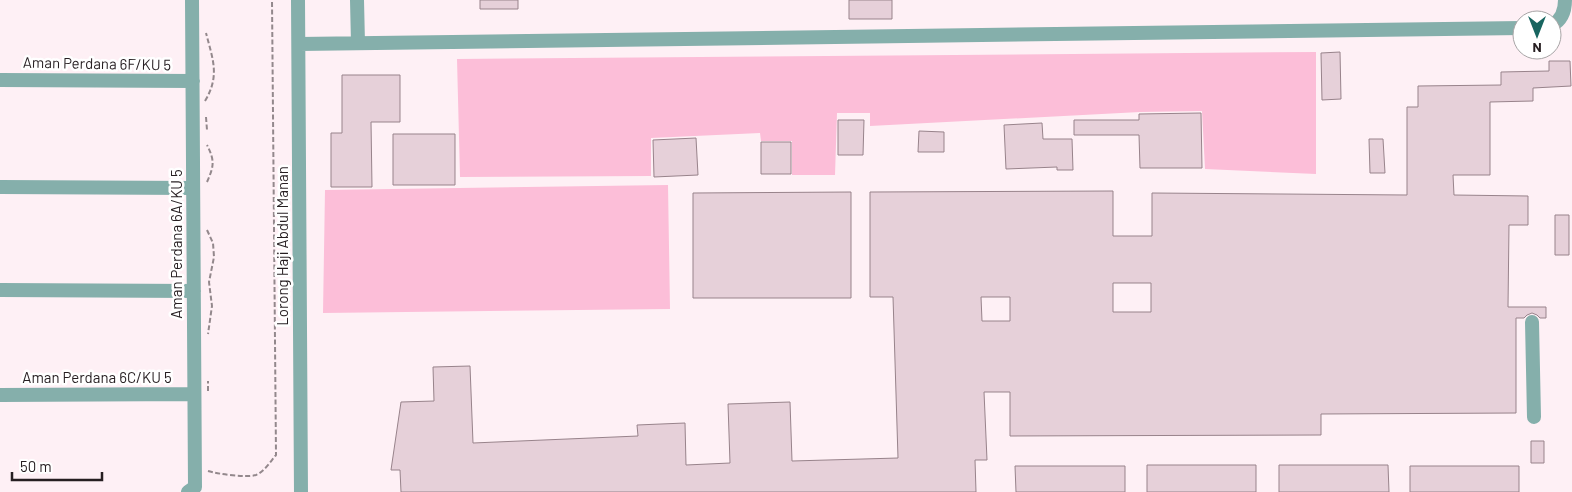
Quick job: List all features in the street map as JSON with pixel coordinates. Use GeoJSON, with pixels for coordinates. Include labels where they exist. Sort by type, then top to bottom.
{"type":"FeatureCollection","features":[{"type":"Feature","properties":{"kind":"street","name":"Aman Perdana 6A/KU 5"},"geometry":{"type":"LineString","coordinates":[[191,490],[201,394],[194,291],[199,186],[193,82],[192,0]]}},
{"type":"Feature","properties":{"kind":"street","name":"Lorong Haji Abdul Manan"},"geometry":{"type":"LineString","coordinates":[[298,0],[301,492]]}},
{"type":"Feature","properties":{"kind":"street"},"geometry":{"type":"LineString","coordinates":[[357,0],[358,44]]}},
{"type":"Feature","properties":{"kind":"street"},"geometry":{"type":"LineString","coordinates":[[1562,15],[1565,10],[1565,0]]}},
{"type":"Feature","properties":{"kind":"street"},"geometry":{"type":"LineString","coordinates":[[298,44],[1512,28]]}},
{"type":"Feature","properties":{"kind":"street","name":"Aman Perdana 6F/KU 5"},"geometry":{"type":"LineString","coordinates":[[0,80],[193,82]]}},
{"type":"Feature","properties":{"kind":"street"},"geometry":{"type":"LineString","coordinates":[[0,187],[199,186]]}},
{"type":"Feature","properties":{"kind":"street"},"geometry":{"type":"LineString","coordinates":[[0,290],[194,291]]}},
{"type":"Feature","properties":{"kind":"street"},"geometry":{"type":"LineString","coordinates":[[1532,322],[1534,418]]}},
{"type":"Feature","properties":{"kind":"street","name":"Aman Perdana 6C/KU 5"},"geometry":{"type":"LineString","coordinates":[[0,395],[201,394]]}},
{"type":"Feature","properties":{"kind":"path"},"geometry":{"type":"LineString","coordinates":[[206,470],[223,475],[256,475],[276,455],[272,0]]}},
{"type":"Feature","properties":{"kind":"path"},"geometry":{"type":"LineString","coordinates":[[204,103],[213,87],[214,74],[212,53],[205,24]]}},
{"type":"Feature","properties":{"kind":"path"},"geometry":{"type":"LineString","coordinates":[[205,110],[207,133]]}},
{"type":"Feature","properties":{"kind":"path"},"geometry":{"type":"LineString","coordinates":[[199,186],[214,167],[206,144]]}},
{"type":"Feature","properties":{"kind":"path"},"geometry":{"type":"LineString","coordinates":[[205,226],[212,243],[214,257],[209,282],[212,306],[208,334]]}},
{"type":"Feature","properties":{"kind":"path"},"geometry":{"type":"LineString","coordinates":[[201,394],[209,387],[208,378]]}},
{"type":"Feature","properties":{"kind":"shaded area"},"geometry":{"type":"Polygon","coordinates":[[[1316,52],[1316,174],[1205,169],[1202,111],[1140,112],[870,126],[870,113],[837,113],[835,175],[792,175],[792,141],[761,141],[760,133],[651,138],[651,176],[460,177],[457,59],[1316,52]]]}},
{"type":"Feature","properties":{"kind":"shaded area"},"geometry":{"type":"Polygon","coordinates":[[[668,185],[670,309],[323,313],[325,190],[668,185]]]}},
{"type":"Feature","properties":{"kind":"building"},"geometry":{"type":"Polygon","coordinates":[[[480,0],[518,0],[518,9],[480,9],[480,0]]]}},
{"type":"Feature","properties":{"kind":"building"},"geometry":{"type":"Polygon","coordinates":[[[849,0],[892,0],[892,19],[849,19],[849,0]]]}},
{"type":"Feature","properties":{"kind":"building"},"geometry":{"type":"Polygon","coordinates":[[[1340,52],[1341,99],[1322,100],[1321,53],[1340,52]]]}},
{"type":"Feature","properties":{"kind":"building"},"geometry":{"type":"Polygon","coordinates":[[[1549,61],[1570,61],[1571,86],[1533,88],[1533,101],[1490,102],[1490,175],[1453,175],[1454,195],[1528,196],[1528,225],[1509,225],[1508,307],[1546,307],[1546,318],[1540,318],[1532,313],[1524,318],[1516,318],[1516,413],[1321,414],[1321,435],[1010,436],[1010,392],[984,392],[987,460],[975,460],[976,492],[401,492],[400,470],[391,470],[401,402],[434,401],[433,367],[470,366],[473,443],[638,436],[637,425],[685,423],[686,465],[730,463],[728,404],[790,402],[792,461],[898,458],[893,297],[870,297],[870,192],[1113,191],[1113,236],[1152,236],[1152,193],[1407,195],[1407,107],[1418,107],[1418,86],[1501,85],[1501,72],[1549,71],[1549,61]],[[1113,283],[1113,312],[1151,312],[1151,283],[1113,283]],[[981,297],[982,321],[1010,321],[1010,297],[981,297]]]}},
{"type":"Feature","properties":{"kind":"building"},"geometry":{"type":"Polygon","coordinates":[[[342,75],[400,75],[400,122],[371,122],[372,187],[331,187],[331,133],[342,133],[342,75]]]}},
{"type":"Feature","properties":{"kind":"building"},"geometry":{"type":"Polygon","coordinates":[[[1201,113],[1202,168],[1140,168],[1139,135],[1074,135],[1074,120],[1139,120],[1139,114],[1201,113]]]}},
{"type":"Feature","properties":{"kind":"building"},"geometry":{"type":"Polygon","coordinates":[[[838,120],[864,120],[863,155],[838,155],[838,120]]]}},
{"type":"Feature","properties":{"kind":"building"},"geometry":{"type":"Polygon","coordinates":[[[1042,123],[1043,139],[1072,139],[1073,170],[1057,170],[1057,167],[1006,169],[1004,125],[1042,123]]]}},
{"type":"Feature","properties":{"kind":"building"},"geometry":{"type":"Polygon","coordinates":[[[919,131],[944,132],[944,152],[918,152],[919,131]]]}},
{"type":"Feature","properties":{"kind":"building"},"geometry":{"type":"Polygon","coordinates":[[[393,134],[455,134],[455,185],[393,185],[393,134]]]}},
{"type":"Feature","properties":{"kind":"building"},"geometry":{"type":"Polygon","coordinates":[[[696,138],[698,175],[654,177],[653,140],[696,138]]]}},
{"type":"Feature","properties":{"kind":"building"},"geometry":{"type":"Polygon","coordinates":[[[1369,139],[1383,139],[1385,173],[1370,173],[1369,139]]]}},
{"type":"Feature","properties":{"kind":"building"},"geometry":{"type":"Polygon","coordinates":[[[761,142],[791,142],[791,174],[761,174],[761,142]]]}},
{"type":"Feature","properties":{"kind":"building"},"geometry":{"type":"Polygon","coordinates":[[[851,192],[851,298],[693,298],[693,193],[851,192]]]}},
{"type":"Feature","properties":{"kind":"building"},"geometry":{"type":"Polygon","coordinates":[[[1555,215],[1569,215],[1569,255],[1555,255],[1555,215]]]}},
{"type":"Feature","properties":{"kind":"building"},"geometry":{"type":"Polygon","coordinates":[[[1531,441],[1544,441],[1544,463],[1531,463],[1531,441]]]}},
{"type":"Feature","properties":{"kind":"building"},"geometry":{"type":"Polygon","coordinates":[[[1147,465],[1256,465],[1256,492],[1147,492],[1147,465]]]}},
{"type":"Feature","properties":{"kind":"building"},"geometry":{"type":"Polygon","coordinates":[[[1279,465],[1388,465],[1389,492],[1279,492],[1279,465]]]}},
{"type":"Feature","properties":{"kind":"building"},"geometry":{"type":"Polygon","coordinates":[[[1015,466],[1125,466],[1125,492],[1016,492],[1015,466]]]}},
{"type":"Feature","properties":{"kind":"building"},"geometry":{"type":"Polygon","coordinates":[[[1410,466],[1519,466],[1519,492],[1410,492],[1410,466]]]}}]}
